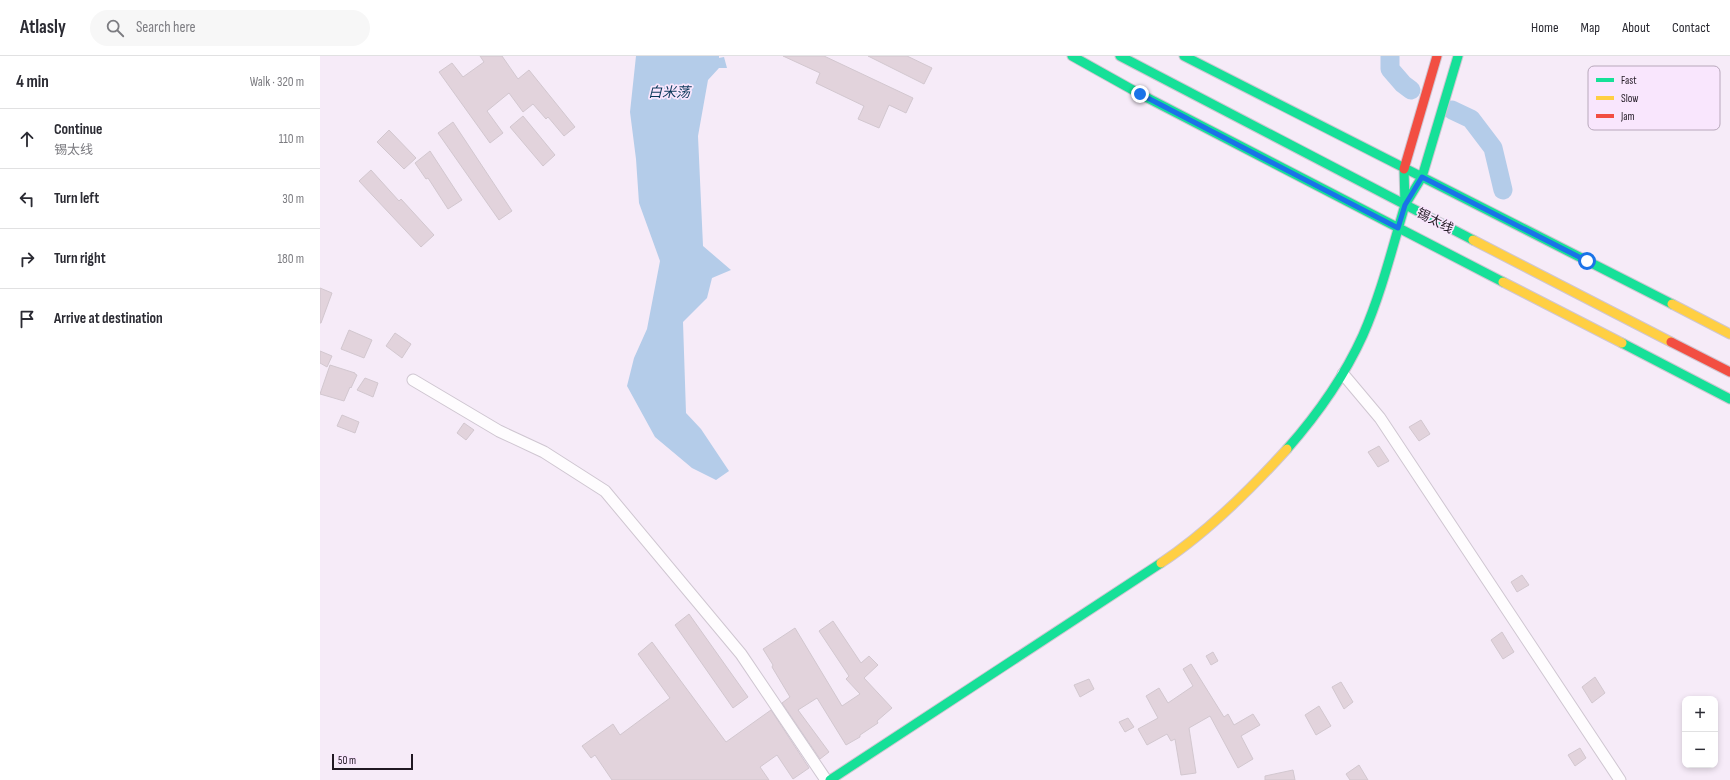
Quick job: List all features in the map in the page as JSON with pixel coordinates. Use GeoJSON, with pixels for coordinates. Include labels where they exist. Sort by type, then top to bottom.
{"type":"FeatureCollection","features":[{"type":"Feature","properties":{"kind":"main road"},"geometry":{"type":"LineString","coordinates":[[1072,56],[1140,94],[1730,398]]}},
{"type":"Feature","properties":{"kind":"main road","name":"锡太线"},"geometry":{"type":"LineString","coordinates":[[1120,56],[1405,205],[1730,372]]}},
{"type":"Feature","properties":{"kind":"main road"},"geometry":{"type":"LineString","coordinates":[[1184,56],[1730,334]]}},
{"type":"Feature","properties":{"kind":"main road"},"geometry":{"type":"LineString","coordinates":[[1405,205],[1404,168],[1437,56]]}},
{"type":"Feature","properties":{"kind":"main road"},"geometry":{"type":"LineString","coordinates":[[830,780],[974,687],[1185,546],[1233,504],[1278,460],[1313,417],[1343,374],[1368,320],[1384,275],[1405,205],[1422,177],[1458,56]]}},
{"type":"Feature","properties":{"kind":"street"},"geometry":{"type":"LineString","coordinates":[[1343,374],[1380,418],[1620,780]]}},
{"type":"Feature","properties":{"kind":"street"},"geometry":{"type":"LineString","coordinates":[[413,380],[499,430],[544,452],[605,491],[741,654],[826,780]]}},
{"type":"Feature","properties":{"kind":"water","name":"白米荡"},"geometry":{"type":"Polygon","coordinates":[[[636,56],[719,56],[719,58],[724,57],[727,68],[719,68],[708,80],[698,136],[703,246],[731,270],[712,278],[707,298],[683,322],[686,413],[701,429],[729,471],[716,480],[692,468],[655,437],[627,386],[634,358],[647,329],[660,261],[639,203],[636,159],[630,112],[636,56]]]}},
{"type":"Feature","properties":{"kind":"building"},"geometry":{"type":"Polygon","coordinates":[[[480,56],[502,56],[518,79],[529,70],[575,127],[564,136],[548,117],[546,119],[533,104],[523,112],[509,93],[487,111],[503,133],[490,143],[439,72],[452,63],[463,77],[484,62],[480,56]]]}},
{"type":"Feature","properties":{"kind":"building"},"geometry":{"type":"Polygon","coordinates":[[[783,56],[824,56],[913,98],[906,113],[889,105],[879,128],[858,119],[864,106],[816,83],[820,73],[783,56]]]}},
{"type":"Feature","properties":{"kind":"building"},"geometry":{"type":"Polygon","coordinates":[[[868,56],[907,56],[932,68],[924,84],[868,56]]]}},
{"type":"Feature","properties":{"kind":"building"},"geometry":{"type":"Polygon","coordinates":[[[523,116],[555,155],[543,166],[510,127],[523,116]]]}},
{"type":"Feature","properties":{"kind":"building"},"geometry":{"type":"Polygon","coordinates":[[[453,122],[512,211],[499,220],[438,133],[453,122]]]}},
{"type":"Feature","properties":{"kind":"building"},"geometry":{"type":"Polygon","coordinates":[[[389,130],[416,158],[404,169],[377,142],[389,130]]]}},
{"type":"Feature","properties":{"kind":"building"},"geometry":{"type":"Polygon","coordinates":[[[430,151],[462,200],[448,209],[428,178],[426,179],[415,163],[430,151]]]}},
{"type":"Feature","properties":{"kind":"building"},"geometry":{"type":"Polygon","coordinates":[[[371,170],[399,201],[401,199],[434,235],[421,247],[359,181],[371,170]]]}},
{"type":"Feature","properties":{"kind":"building"},"geometry":{"type":"Polygon","coordinates":[[[320,288],[332,293],[321,323],[320,323],[320,288]]]}},
{"type":"Feature","properties":{"kind":"building"},"geometry":{"type":"Polygon","coordinates":[[[349,330],[372,340],[364,358],[341,349],[349,330]]]}},
{"type":"Feature","properties":{"kind":"building"},"geometry":{"type":"Polygon","coordinates":[[[395,333],[411,344],[402,358],[386,346],[395,333]]]}},
{"type":"Feature","properties":{"kind":"building"},"geometry":{"type":"Polygon","coordinates":[[[320,351],[332,356],[327,367],[320,363],[320,351]]]}},
{"type":"Feature","properties":{"kind":"building"},"geometry":{"type":"Polygon","coordinates":[[[330,365],[357,375],[344,401],[320,394],[330,365]]]}},
{"type":"Feature","properties":{"kind":"building"},"geometry":{"type":"Polygon","coordinates":[[[365,378],[378,383],[373,397],[357,390],[365,378]]]}},
{"type":"Feature","properties":{"kind":"building"},"geometry":{"type":"Polygon","coordinates":[[[342,415],[359,422],[355,433],[337,426],[342,415]]]}},
{"type":"Feature","properties":{"kind":"building"},"geometry":{"type":"Polygon","coordinates":[[[1421,420],[1430,434],[1419,441],[1409,427],[1421,420]]]}},
{"type":"Feature","properties":{"kind":"building"},"geometry":{"type":"Polygon","coordinates":[[[464,423],[474,430],[466,440],[457,433],[464,423]]]}},
{"type":"Feature","properties":{"kind":"building"},"geometry":{"type":"Polygon","coordinates":[[[1379,446],[1389,461],[1378,467],[1368,452],[1379,446]]]}},
{"type":"Feature","properties":{"kind":"building"},"geometry":{"type":"Polygon","coordinates":[[[1522,575],[1529,585],[1517,592],[1511,582],[1522,575]]]}},
{"type":"Feature","properties":{"kind":"building"},"geometry":{"type":"Polygon","coordinates":[[[689,614],[748,697],[733,708],[675,625],[689,614]]]}},
{"type":"Feature","properties":{"kind":"building"},"geometry":{"type":"Polygon","coordinates":[[[833,621],[861,663],[869,656],[878,665],[864,678],[892,708],[877,721],[878,723],[860,735],[860,737],[846,745],[817,698],[798,710],[829,752],[820,759],[782,703],[790,697],[763,649],[795,628],[842,706],[860,694],[846,679],[849,676],[819,631],[833,621]]]}},
{"type":"Feature","properties":{"kind":"building"},"geometry":{"type":"Polygon","coordinates":[[[1502,632],[1514,652],[1503,659],[1491,640],[1502,632]]]}},
{"type":"Feature","properties":{"kind":"building"},"geometry":{"type":"Polygon","coordinates":[[[652,642],[726,742],[771,710],[809,768],[793,779],[777,755],[760,767],[769,780],[612,780],[595,755],[591,758],[582,746],[613,724],[620,735],[670,698],[638,654],[652,642]]]}},
{"type":"Feature","properties":{"kind":"building"},"geometry":{"type":"Polygon","coordinates":[[[1213,652],[1218,661],[1211,665],[1206,656],[1213,652]]]}},
{"type":"Feature","properties":{"kind":"building"},"geometry":{"type":"Polygon","coordinates":[[[1191,664],[1224,717],[1228,714],[1234,725],[1253,714],[1260,725],[1241,736],[1253,759],[1238,768],[1210,716],[1189,728],[1196,773],[1181,775],[1175,739],[1171,741],[1167,734],[1147,745],[1138,729],[1158,718],[1146,696],[1159,688],[1168,703],[1193,686],[1183,669],[1191,664]]]}},
{"type":"Feature","properties":{"kind":"building"},"geometry":{"type":"Polygon","coordinates":[[[1595,677],[1605,693],[1592,703],[1582,687],[1595,677]]]}},
{"type":"Feature","properties":{"kind":"building"},"geometry":{"type":"Polygon","coordinates":[[[1089,679],[1094,689],[1080,697],[1074,685],[1089,679]]]}},
{"type":"Feature","properties":{"kind":"building"},"geometry":{"type":"Polygon","coordinates":[[[1341,682],[1353,702],[1344,709],[1332,687],[1341,682]]]}},
{"type":"Feature","properties":{"kind":"building"},"geometry":{"type":"Polygon","coordinates":[[[1319,706],[1331,726],[1316,735],[1305,715],[1319,706]]]}},
{"type":"Feature","properties":{"kind":"building"},"geometry":{"type":"Polygon","coordinates":[[[1128,718],[1134,727],[1125,732],[1119,722],[1128,718]]]}},
{"type":"Feature","properties":{"kind":"building"},"geometry":{"type":"Polygon","coordinates":[[[1580,748],[1586,758],[1575,766],[1568,755],[1580,748]]]}},
{"type":"Feature","properties":{"kind":"building"},"geometry":{"type":"Polygon","coordinates":[[[1359,765],[1368,780],[1350,780],[1346,774],[1359,765]]]}},
{"type":"Feature","properties":{"kind":"building"},"geometry":{"type":"Polygon","coordinates":[[[1293,770],[1295,780],[1265,780],[1265,776],[1293,770]]]}},
{"type":"Feature","properties":{"kind":"waterway"},"geometry":{"type":"LineString","coordinates":[[1390,56],[1390,69],[1403,84],[1411,90]]}},
{"type":"Feature","properties":{"kind":"waterway"},"geometry":{"type":"LineString","coordinates":[[1452,110],[1471,119],[1493,148],[1503,190]]}},
{"type":"Feature","properties":{"kind":"traffic: fast"},"geometry":{"type":"LineString","coordinates":[[1072,56],[1140,94],[1503,282]]}},
{"type":"Feature","properties":{"kind":"traffic: fast"},"geometry":{"type":"LineString","coordinates":[[1120,56],[1473,240]]}},
{"type":"Feature","properties":{"kind":"traffic: fast"},"geometry":{"type":"LineString","coordinates":[[1184,56],[1672,304]]}},
{"type":"Feature","properties":{"kind":"traffic: fast"},"geometry":{"type":"LineString","coordinates":[[1404,169],[1405,205],[1422,177],[1458,56]]}},
{"type":"Feature","properties":{"kind":"traffic: fast"},"geometry":{"type":"LineString","coordinates":[[1287,449],[1309,423],[1339,381],[1356,351],[1375,304],[1405,205]]}},
{"type":"Feature","properties":{"kind":"traffic: fast"},"geometry":{"type":"LineString","coordinates":[[1622,343],[1730,399]]}},
{"type":"Feature","properties":{"kind":"traffic: fast"},"geometry":{"type":"LineString","coordinates":[[830,780],[1161,563]]}},
{"type":"Feature","properties":{"kind":"traffic: slow"},"geometry":{"type":"LineString","coordinates":[[1473,240],[1671,342]]}},
{"type":"Feature","properties":{"kind":"traffic: slow"},"geometry":{"type":"LineString","coordinates":[[1503,282],[1622,343]]}},
{"type":"Feature","properties":{"kind":"traffic: slow"},"geometry":{"type":"LineString","coordinates":[[1672,304],[1730,334]]}},
{"type":"Feature","properties":{"kind":"traffic: slow"},"geometry":{"type":"LineString","coordinates":[[1161,563],[1212,524],[1258,480],[1287,449]]}},
{"type":"Feature","properties":{"kind":"traffic: jam"},"geometry":{"type":"LineString","coordinates":[[1404,169],[1437,56]]}},
{"type":"Feature","properties":{"kind":"traffic: jam"},"geometry":{"type":"LineString","coordinates":[[1671,342],[1730,372]]}},
{"type":"Feature","properties":{"kind":"route"},"geometry":{"type":"LineString","coordinates":[[1140,94],[1398,228],[1405,205],[1422,177],[1587,261]]}}]}
